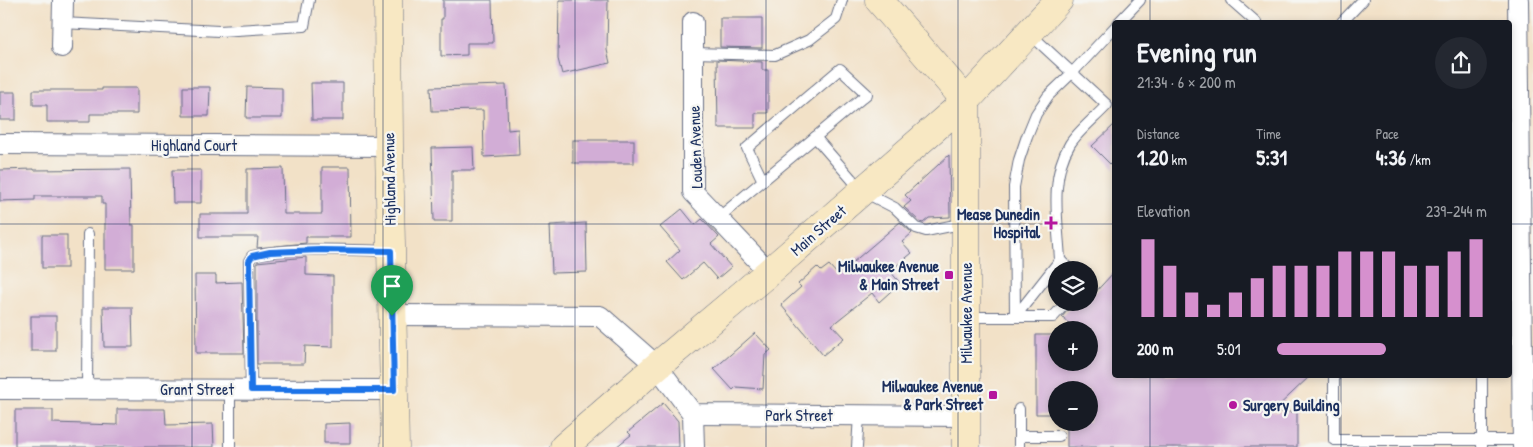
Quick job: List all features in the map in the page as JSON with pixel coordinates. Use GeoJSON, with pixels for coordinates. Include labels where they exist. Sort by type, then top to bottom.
{"type":"FeatureCollection","features":[{"type":"Feature","properties":{"kind":"street"},"geometry":{"type":"LineString","coordinates":[[62,47],[63,0]]}},
{"type":"Feature","properties":{"kind":"street","name":"Highland Avenue"},"geometry":{"type":"LineString","coordinates":[[388,0],[395,447]]}},
{"type":"Feature","properties":{"kind":"street"},"geometry":{"type":"LineString","coordinates":[[879,0],[966,101]]}},
{"type":"Feature","properties":{"kind":"street","name":"Main Street"},"geometry":{"type":"LineString","coordinates":[[564,447],[966,101],[1059,0]]}},
{"type":"Feature","properties":{"kind":"street"},"geometry":{"type":"LineString","coordinates":[[1518,0],[1527,225],[1515,274],[1527,361],[1523,444]]}},
{"type":"Feature","properties":{"kind":"street","name":"Louden Avenue"},"geometry":{"type":"LineString","coordinates":[[692,22],[693,192],[769,272]]}},
{"type":"Feature","properties":{"kind":"street","name":"Milwaukee Avenue"},"geometry":{"type":"LineString","coordinates":[[966,101],[966,447]]}},
{"type":"Feature","properties":{"kind":"street","name":"Highland Court"},"geometry":{"type":"LineString","coordinates":[[0,144],[389,146]]}},
{"type":"Feature","properties":{"kind":"street"},"geometry":{"type":"LineString","coordinates":[[392,316],[600,316],[657,366],[693,414],[694,447]]}},
{"type":"Feature","properties":{"kind":"street","name":"Grant Street"},"geometry":{"type":"LineString","coordinates":[[0,389],[394,390]]}},
{"type":"Feature","properties":{"kind":"street","name":"Park Street"},"geometry":{"type":"LineString","coordinates":[[693,414],[966,416]]}},
{"type":"Feature","properties":{"kind":"lane"},"geometry":{"type":"LineString","coordinates":[[62,23],[219,30],[304,26],[309,0]]}},
{"type":"Feature","properties":{"kind":"lane"},"geometry":{"type":"LineString","coordinates":[[693,53],[775,55],[810,40],[836,19],[842,0]]}},
{"type":"Feature","properties":{"kind":"lane"},"geometry":{"type":"LineString","coordinates":[[1121,20],[1140,0]]}},
{"type":"Feature","properties":{"kind":"lane"},"geometry":{"type":"LineString","coordinates":[[1231,0],[1254,20]]}},
{"type":"Feature","properties":{"kind":"lane"},"geometry":{"type":"LineString","coordinates":[[1344,20],[1363,0]]}},
{"type":"Feature","properties":{"kind":"lane"},"geometry":{"type":"LineString","coordinates":[[1015,317],[1014,186],[1019,160],[1036,114],[1048,96],[1112,30]]}},
{"type":"Feature","properties":{"kind":"lane"},"geometry":{"type":"LineString","coordinates":[[1015,317],[1060,260],[1057,186],[1061,163],[1071,142],[1107,105],[1028,32]]}},
{"type":"Feature","properties":{"kind":"lane"},"geometry":{"type":"LineString","coordinates":[[718,218],[763,181],[867,94],[840,69],[747,148],[763,181]]}},
{"type":"Feature","properties":{"kind":"lane"},"geometry":{"type":"LineString","coordinates":[[815,137],[862,191],[895,208],[916,228],[926,231],[966,223]]}},
{"type":"Feature","properties":{"kind":"lane"},"geometry":{"type":"LineString","coordinates":[[87,389],[88,234]]}},
{"type":"Feature","properties":{"kind":"lane"},"geometry":{"type":"LineString","coordinates":[[251,390],[249,261],[252,256],[270,252],[320,250],[391,251]]}},
{"type":"Feature","properties":{"kind":"lane"},"geometry":{"type":"LineString","coordinates":[[966,317],[1053,317],[1059,311]]}},
{"type":"Feature","properties":{"kind":"lane"},"geometry":{"type":"LineString","coordinates":[[1334,378],[1334,440],[1523,444]]}},
{"type":"Feature","properties":{"kind":"lane"},"geometry":{"type":"LineString","coordinates":[[1482,378],[1482,444]]}},
{"type":"Feature","properties":{"kind":"lane"},"geometry":{"type":"LineString","coordinates":[[230,389],[230,447]]}},
{"type":"Feature","properties":{"kind":"lane"},"geometry":{"type":"LineString","coordinates":[[1019,409],[1019,442],[1059,436]]}},
{"type":"Feature","properties":{"kind":"lane"},"geometry":{"type":"LineString","coordinates":[[857,447],[859,415]]}},
{"type":"Feature","properties":{"kind":"building"},"geometry":{"type":"Polygon","coordinates":[[[443,0],[492,0],[493,43],[467,43],[467,55],[441,56],[443,0]]]}},
{"type":"Feature","properties":{"kind":"building"},"geometry":{"type":"Polygon","coordinates":[[[559,0],[608,0],[607,50],[610,63],[562,74],[558,59],[559,0]]]}},
{"type":"Feature","properties":{"kind":"building"},"geometry":{"type":"Polygon","coordinates":[[[720,18],[762,18],[762,48],[720,47],[720,18]]]}},
{"type":"Feature","properties":{"kind":"building"},"geometry":{"type":"Polygon","coordinates":[[[717,60],[762,62],[762,70],[768,70],[768,113],[755,113],[755,128],[718,128],[717,60]]]}},
{"type":"Feature","properties":{"kind":"building"},"geometry":{"type":"Polygon","coordinates":[[[311,83],[343,83],[343,120],[312,120],[311,83]]]}},
{"type":"Feature","properties":{"kind":"building"},"geometry":{"type":"Polygon","coordinates":[[[506,85],[508,130],[518,129],[519,155],[484,157],[483,110],[432,111],[431,87],[506,85]]]}},
{"type":"Feature","properties":{"kind":"building"},"geometry":{"type":"Polygon","coordinates":[[[183,87],[210,87],[209,116],[183,116],[183,87]]]}},
{"type":"Feature","properties":{"kind":"building"},"geometry":{"type":"Polygon","coordinates":[[[247,87],[282,88],[282,118],[246,118],[247,87]]]}},
{"type":"Feature","properties":{"kind":"building"},"geometry":{"type":"Polygon","coordinates":[[[102,88],[137,88],[137,114],[90,114],[90,122],[47,122],[47,105],[33,105],[33,90],[102,90],[102,88]]]}},
{"type":"Feature","properties":{"kind":"building"},"geometry":{"type":"Polygon","coordinates":[[[0,92],[16,92],[16,120],[0,120],[0,92]]]}},
{"type":"Feature","properties":{"kind":"building"},"geometry":{"type":"Polygon","coordinates":[[[1112,127],[1112,166],[1092,146],[1112,127]]]}},
{"type":"Feature","properties":{"kind":"building"},"geometry":{"type":"Polygon","coordinates":[[[573,140],[634,140],[634,163],[573,163],[573,140]]]}},
{"type":"Feature","properties":{"kind":"building"},"geometry":{"type":"Polygon","coordinates":[[[473,147],[474,170],[452,170],[452,221],[434,221],[432,148],[473,147]]]}},
{"type":"Feature","properties":{"kind":"building"},"geometry":{"type":"Polygon","coordinates":[[[949,155],[950,217],[929,218],[923,223],[920,222],[904,207],[911,201],[905,195],[949,155]]]}},
{"type":"Feature","properties":{"kind":"building"},"geometry":{"type":"Polygon","coordinates":[[[322,167],[350,167],[351,237],[306,237],[306,243],[257,248],[258,237],[200,237],[200,214],[247,214],[247,169],[283,168],[284,214],[322,214],[322,167]]]}},
{"type":"Feature","properties":{"kind":"building"},"geometry":{"type":"Polygon","coordinates":[[[130,169],[131,225],[134,225],[134,269],[105,269],[105,204],[102,204],[102,196],[35,196],[35,200],[0,201],[0,170],[130,169]]]}},
{"type":"Feature","properties":{"kind":"building"},"geometry":{"type":"Polygon","coordinates":[[[172,170],[201,170],[201,203],[173,203],[172,170]]]}},
{"type":"Feature","properties":{"kind":"building"},"geometry":{"type":"Polygon","coordinates":[[[682,209],[695,225],[702,219],[719,237],[711,244],[731,267],[717,279],[703,263],[683,280],[667,262],[680,250],[660,227],[682,209]]]}},
{"type":"Feature","properties":{"kind":"building"},"geometry":{"type":"Polygon","coordinates":[[[900,222],[912,233],[902,242],[912,253],[890,271],[900,283],[879,302],[872,293],[832,325],[844,338],[823,355],[781,305],[801,287],[798,284],[817,267],[821,271],[829,265],[838,275],[900,222]]]}},
{"type":"Feature","properties":{"kind":"building"},"geometry":{"type":"Polygon","coordinates":[[[586,223],[587,272],[552,273],[550,225],[586,223]]]}},
{"type":"Feature","properties":{"kind":"building"},"geometry":{"type":"Polygon","coordinates":[[[42,235],[67,235],[67,268],[42,268],[42,235]]]}},
{"type":"Feature","properties":{"kind":"building"},"geometry":{"type":"Polygon","coordinates":[[[306,257],[306,275],[333,276],[333,347],[305,346],[304,364],[257,364],[257,262],[306,257]]]}},
{"type":"Feature","properties":{"kind":"building"},"geometry":{"type":"Polygon","coordinates":[[[1112,274],[1112,378],[1308,378],[1272,412],[1297,412],[1297,447],[1067,447],[1067,431],[1098,431],[1098,381],[1048,381],[1048,414],[1036,414],[1036,335],[1048,335],[1048,371],[1098,371],[1098,321],[1066,321],[1062,317],[1067,311],[1098,311],[1098,289],[1112,274]]]}},
{"type":"Feature","properties":{"kind":"building"},"geometry":{"type":"Polygon","coordinates":[[[195,275],[216,275],[216,283],[242,282],[244,353],[196,353],[195,275]]]}},
{"type":"Feature","properties":{"kind":"building"},"geometry":{"type":"Polygon","coordinates":[[[103,307],[132,307],[133,347],[104,347],[103,307]]]}},
{"type":"Feature","properties":{"kind":"building"},"geometry":{"type":"Polygon","coordinates":[[[31,316],[56,316],[56,351],[31,351],[31,316]]]}},
{"type":"Feature","properties":{"kind":"building"},"geometry":{"type":"Polygon","coordinates":[[[755,333],[771,350],[765,355],[763,389],[736,387],[733,390],[714,369],[755,333]]]}},
{"type":"Feature","properties":{"kind":"building"},"geometry":{"type":"Polygon","coordinates":[[[663,403],[678,421],[679,447],[616,447],[631,435],[628,432],[663,403]]]}},
{"type":"Feature","properties":{"kind":"building"},"geometry":{"type":"Polygon","coordinates":[[[117,409],[165,409],[166,425],[213,424],[214,447],[15,447],[15,410],[53,410],[53,423],[117,425],[117,409]]]}},
{"type":"Feature","properties":{"kind":"building"},"geometry":{"type":"Polygon","coordinates":[[[350,423],[350,443],[324,443],[324,424],[350,423]]]}},
{"type":"Feature","properties":{"kind":"place","name":"Mease Dunedin Hospital"},"geometry":{"type":"Point","coordinates":[1051,223]}},
{"type":"Feature","properties":{"kind":"place","name":"Milwaukee Avenue & Main Street"},"geometry":{"type":"Point","coordinates":[949,275]}},
{"type":"Feature","properties":{"kind":"place","name":"Milwaukee Avenue & Park Street"},"geometry":{"type":"Point","coordinates":[993,395]}},
{"type":"Feature","properties":{"kind":"place","name":"Surgery Building"},"geometry":{"type":"Point","coordinates":[1233,405]}},
{"type":"Feature","properties":{"kind":"route"},"geometry":{"type":"LineString","coordinates":[[320,250],[391,251],[392,316],[394,390],[251,390],[249,261],[252,256],[270,252],[320,250]]}}]}
